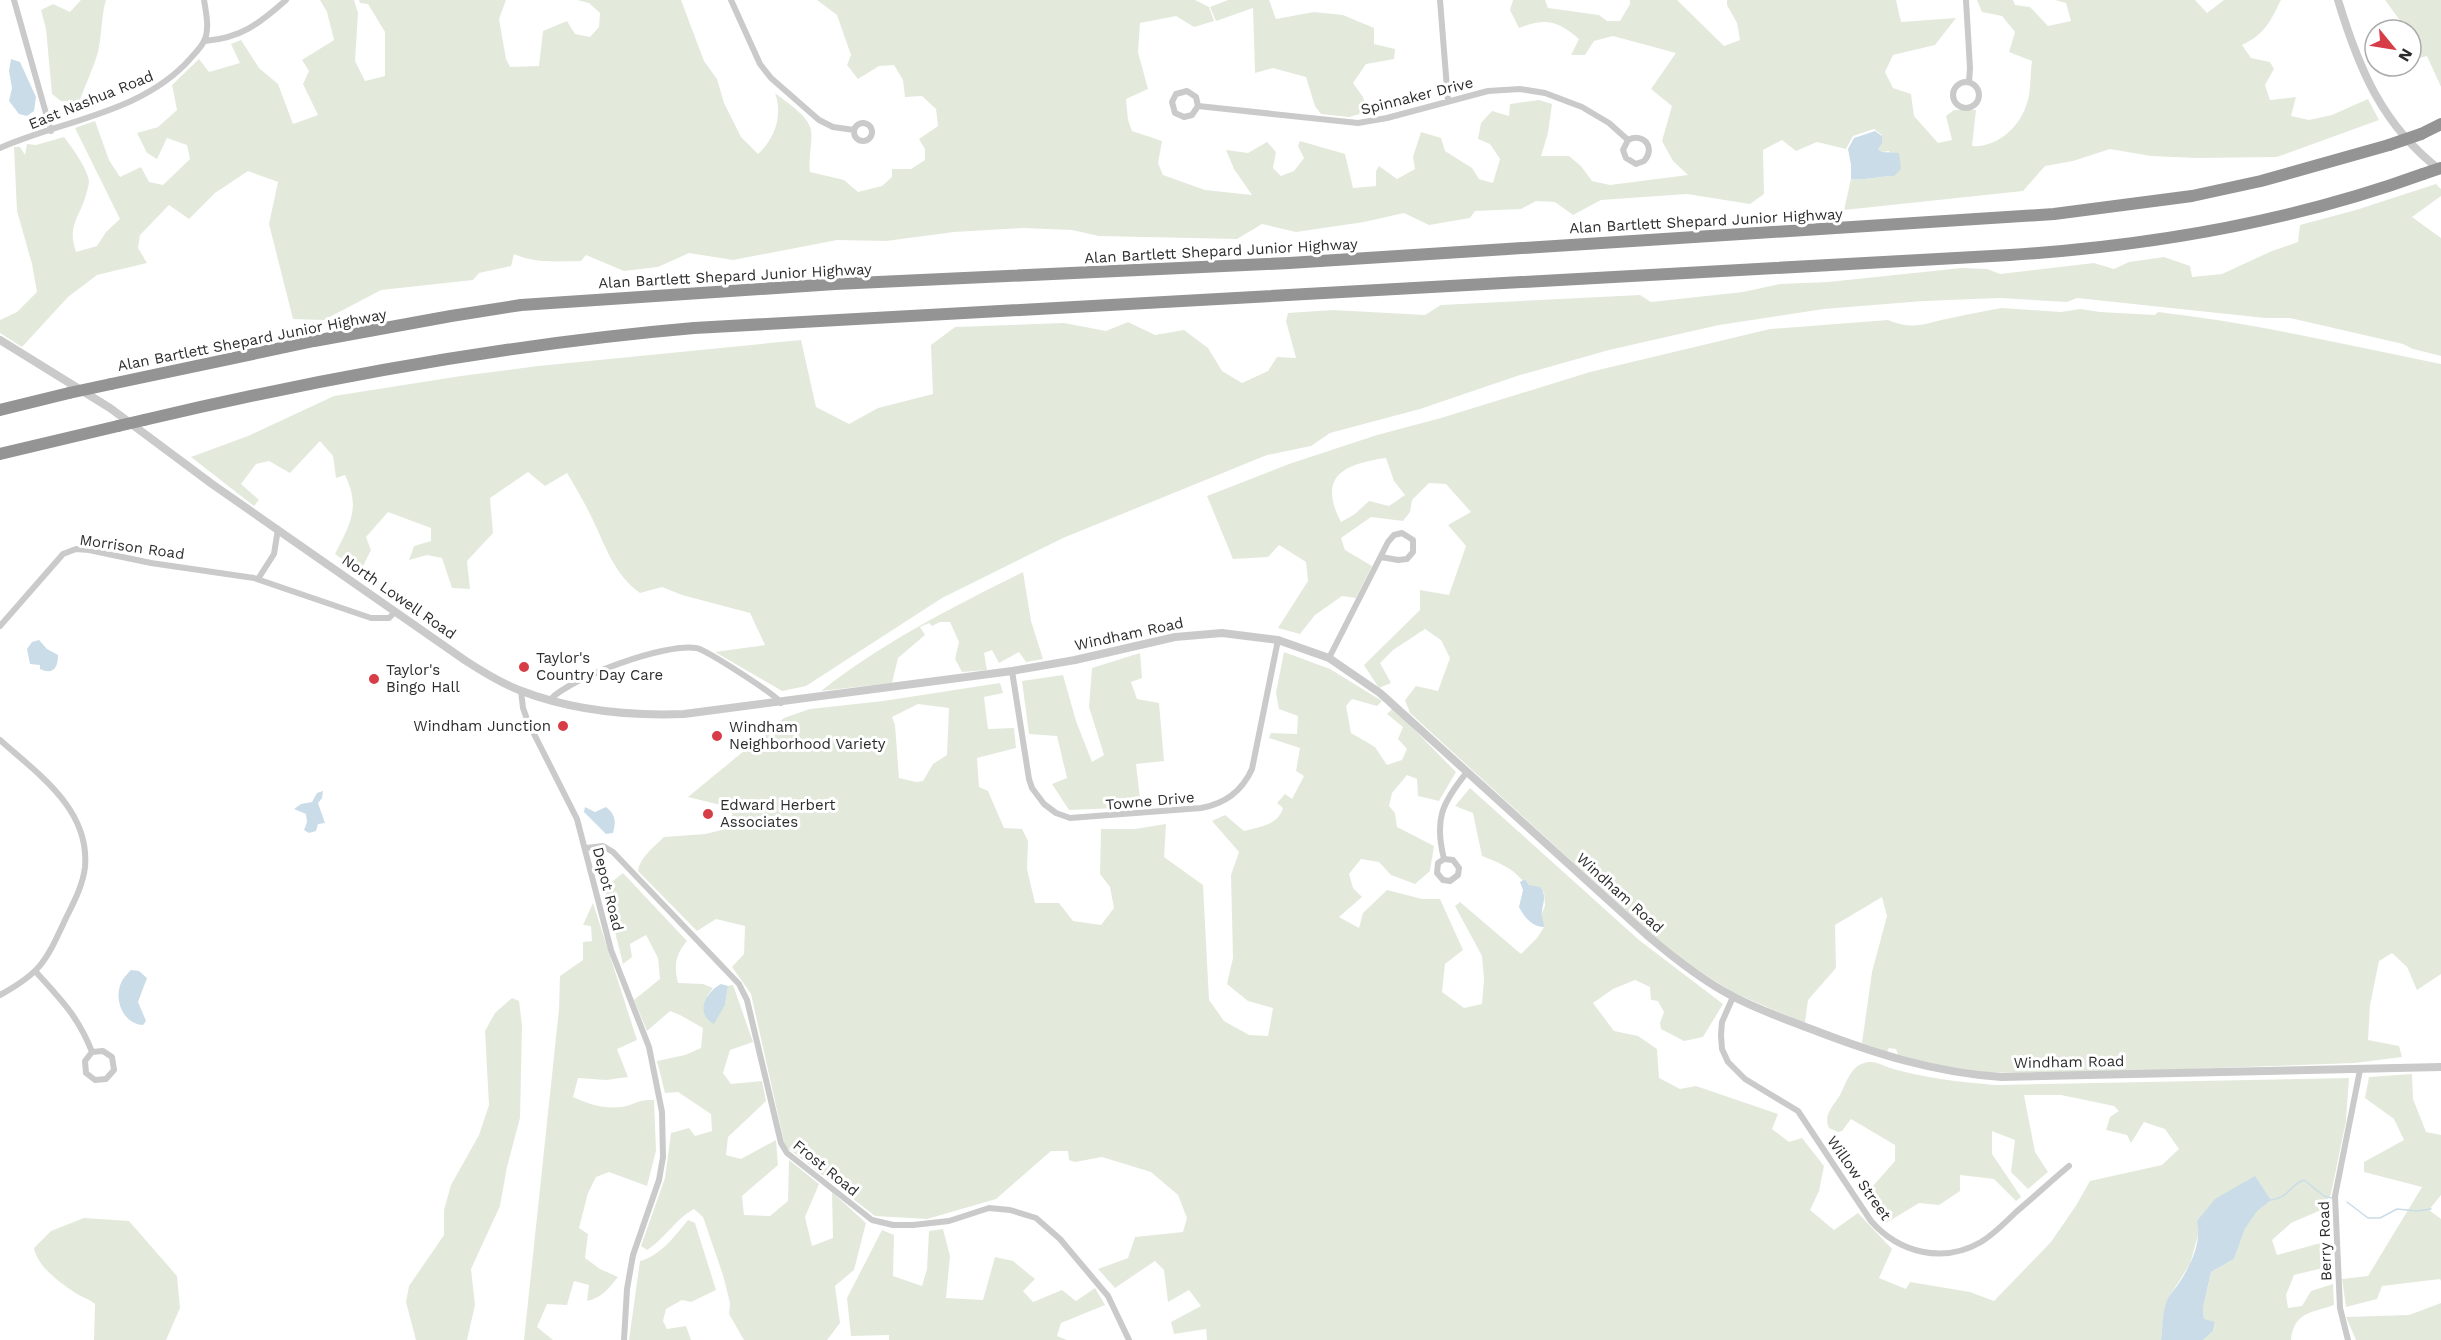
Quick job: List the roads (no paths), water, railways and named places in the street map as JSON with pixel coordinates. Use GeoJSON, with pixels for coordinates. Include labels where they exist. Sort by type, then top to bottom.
{"type":"FeatureCollection","features":[{"type":"Feature","properties":{"kind":"highway","name":"Alan Bartlett Shepard Junior Highway"},"geometry":{"type":"LineString","coordinates":[[0,410],[314,341],[521,305],[824,284],[1289,262],[2054,214],[2192,196],[2261,181],[2389,145],[2441,124]]}},
{"type":"Feature","properties":{"kind":"highway"},"geometry":{"type":"LineString","coordinates":[[0,454],[271,391],[407,364],[525,346],[674,329],[791,321],[2000,256],[2097,248],[2191,234],[2266,219],[2348,198],[2441,169]]}},
{"type":"Feature","properties":{"kind":"street"},"geometry":{"type":"LineString","coordinates":[[14,0],[51,130]]}},
{"type":"Feature","properties":{"kind":"street"},"geometry":{"type":"LineString","coordinates":[[204,0],[206,23],[204,41],[230,38],[250,29],[286,0]]}},
{"type":"Feature","properties":{"kind":"street"},"geometry":{"type":"LineString","coordinates":[[731,0],[760,64],[771,78],[819,120],[833,127],[854,130]]}},
{"type":"Feature","properties":{"kind":"street"},"geometry":{"type":"LineString","coordinates":[[1440,0],[1449,101]]}},
{"type":"Feature","properties":{"kind":"street"},"geometry":{"type":"LineString","coordinates":[[1966,0],[1969,82]]}},
{"type":"Feature","properties":{"kind":"street"},"geometry":{"type":"LineString","coordinates":[[2338,0],[2358,62],[2373,93],[2404,136],[2441,169]]}},
{"type":"Feature","properties":{"kind":"street","name":"East Nashua Road"},"geometry":{"type":"LineString","coordinates":[[0,148],[157,88],[177,72],[204,41]]}},
{"type":"Feature","properties":{"kind":"street"},"geometry":{"type":"LineString","coordinates":[[1969,82],[1977,89],[1977,100],[1969,108],[1960,107],[1954,102],[1953,91],[1958,84],[1969,82]]}},
{"type":"Feature","properties":{"kind":"street","name":"Spinnaker Drive"},"geometry":{"type":"LineString","coordinates":[[1198,106],[1358,123],[1387,118],[1496,89],[1536,91],[1591,111],[1628,140]]}},
{"type":"Feature","properties":{"kind":"street","name":"Spinnaker Drive"},"geometry":{"type":"LineString","coordinates":[[1187,91],[1196,97],[1198,106],[1192,115],[1184,117],[1174,112],[1172,102],[1178,93],[1187,91]]}},
{"type":"Feature","properties":{"kind":"street","name":"Spinnaker Drive"},"geometry":{"type":"LineString","coordinates":[[1639,137],[1648,143],[1649,155],[1644,161],[1633,163],[1626,158],[1623,147],[1628,140],[1639,137]]}},
{"type":"Feature","properties":{"kind":"street","name":"North Lowell Road"},"geometry":{"type":"LineString","coordinates":[[0,340],[110,408],[212,484],[395,612],[475,666],[521,691],[611,711],[659,715],[708,712],[837,695]]}},
{"type":"Feature","properties":{"kind":"street"},"geometry":{"type":"LineString","coordinates":[[258,579],[274,554],[278,528]]}},
{"type":"Feature","properties":{"kind":"street"},"geometry":{"type":"LineString","coordinates":[[1329,658],[1381,557],[1394,536],[1402,533],[1413,540],[1413,552],[1407,559],[1381,557]]}},
{"type":"Feature","properties":{"kind":"street","name":"Morrison Road"},"geometry":{"type":"LineString","coordinates":[[0,626],[63,554],[76,549],[141,562],[258,579],[371,618],[388,618],[395,612]]}},
{"type":"Feature","properties":{"kind":"street","name":"Windham Road"},"geometry":{"type":"LineString","coordinates":[[837,695],[1012,671],[1199,634],[1240,634],[1278,640],[1329,658],[1380,693],[1666,952],[1733,997],[1804,1026],[1878,1053],[1961,1074],[2012,1077],[2441,1067]]}},
{"type":"Feature","properties":{"kind":"street","name":"Towne Drive"},"geometry":{"type":"LineString","coordinates":[[1012,671],[1029,779],[1035,792],[1048,807],[1060,815],[1080,819],[1201,808],[1214,805],[1232,795],[1242,786],[1252,769],[1278,640]]}},
{"type":"Feature","properties":{"kind":"street"},"geometry":{"type":"LineString","coordinates":[[551,699],[566,686],[646,654],[690,647],[711,654],[772,694],[781,703]]}},
{"type":"Feature","properties":{"kind":"street","name":"Depot Road"},"geometry":{"type":"LineString","coordinates":[[521,691],[528,722],[577,819],[611,950],[649,1047],[660,1099],[663,1157],[659,1180],[633,1256],[627,1289],[624,1340]]}},
{"type":"Feature","properties":{"kind":"street"},"geometry":{"type":"LineString","coordinates":[[0,740],[66,801],[77,821],[83,839],[85,867],[79,889],[51,951],[36,972],[0,995]]}},
{"type":"Feature","properties":{"kind":"street"},"geometry":{"type":"LineString","coordinates":[[1444,859],[1439,833],[1442,813],[1450,793],[1467,772]]}},
{"type":"Feature","properties":{"kind":"street","name":"Frost Road"},"geometry":{"type":"LineString","coordinates":[[586,848],[603,846],[613,852],[739,984],[747,1000],[780,1143],[787,1153],[872,1220],[879,1222],[913,1225],[949,1221],[989,1208],[1010,1210],[1036,1218],[1060,1239],[1108,1296],[1129,1340]]}},
{"type":"Feature","properties":{"kind":"street"},"geometry":{"type":"LineString","coordinates":[[36,972],[73,1013],[92,1052]]}},
{"type":"Feature","properties":{"kind":"street","name":"Willow Street"},"geometry":{"type":"LineString","coordinates":[[1733,997],[1721,1029],[1722,1049],[1728,1062],[1745,1079],[1798,1112],[1871,1221],[1899,1244],[1916,1251],[1934,1253],[1952,1252],[1970,1247],[1994,1233],[2069,1166]]}},
{"type":"Feature","properties":{"kind":"street"},"geometry":{"type":"LineString","coordinates":[[103,1051],[113,1059],[114,1070],[106,1079],[95,1080],[86,1072],[85,1061],[92,1052],[103,1051]]}},
{"type":"Feature","properties":{"kind":"street","name":"Berry Road"},"geometry":{"type":"LineString","coordinates":[[2348,1340],[2340,1308],[2335,1196],[2360,1070]]}},
{"type":"Feature","properties":{"kind":"water"},"geometry":{"type":"Polygon","coordinates":[[[11,59],[20,62],[36,97],[34,111],[27,116],[19,114],[9,101],[12,88],[9,71],[11,59]]]}},
{"type":"Feature","properties":{"kind":"water"},"geometry":{"type":"Polygon","coordinates":[[[1875,131],[1882,136],[1882,144],[1878,149],[1882,152],[1899,153],[1901,169],[1894,176],[1851,179],[1848,149],[1854,138],[1875,131]]]}},
{"type":"Feature","properties":{"kind":"water"},"geometry":{"type":"Polygon","coordinates":[[[39,640],[47,649],[58,655],[56,667],[51,671],[40,669],[40,665],[30,664],[27,649],[32,642],[39,640]]]}},
{"type":"Feature","properties":{"kind":"water"},"geometry":{"type":"Polygon","coordinates":[[[323,791],[318,803],[325,823],[318,824],[316,831],[309,833],[304,830],[307,822],[306,814],[294,809],[301,804],[312,802],[317,793],[323,791]]]}},
{"type":"Feature","properties":{"kind":"water"},"geometry":{"type":"Polygon","coordinates":[[[585,807],[595,812],[606,807],[614,818],[613,833],[606,834],[584,812],[585,807]]]}},
{"type":"Feature","properties":{"kind":"water"},"geometry":{"type":"Polygon","coordinates":[[[1525,879],[1529,885],[1540,887],[1543,891],[1544,927],[1529,921],[1519,907],[1523,890],[1520,882],[1525,879]]]}},
{"type":"Feature","properties":{"kind":"water"},"geometry":{"type":"Polygon","coordinates":[[[131,970],[139,971],[147,978],[138,1002],[146,1021],[143,1025],[130,1020],[121,1009],[119,1002],[119,987],[131,970]]]}},
{"type":"Feature","properties":{"kind":"water"},"geometry":{"type":"Polygon","coordinates":[[[721,984],[728,986],[725,1005],[714,1024],[705,1014],[704,1003],[711,992],[721,984]]]}},
{"type":"Feature","properties":{"kind":"water"},"geometry":{"type":"Polygon","coordinates":[[[2255,1176],[2271,1200],[2257,1211],[2245,1229],[2234,1259],[2211,1272],[2203,1308],[2204,1319],[2215,1322],[2213,1331],[2203,1340],[2161,1340],[2166,1303],[2183,1276],[2197,1245],[2197,1221],[2215,1199],[2255,1176]]]}},
{"type":"Feature","properties":{"kind":"waterway"},"geometry":{"type":"LineString","coordinates":[[2271,1200],[2282,1197],[2304,1180],[2324,1196],[2332,1198]]}},
{"type":"Feature","properties":{"kind":"waterway"},"geometry":{"type":"LineString","coordinates":[[2347,1202],[2368,1218],[2380,1218],[2397,1209],[2417,1211],[2431,1209]]}},
{"type":"Feature","properties":{"kind":"place","name":"Taylor's Country Day Care"},"geometry":{"type":"Point","coordinates":[524,667]}},
{"type":"Feature","properties":{"kind":"place","name":"Taylor's Bingo Hall"},"geometry":{"type":"Point","coordinates":[374,679]}},
{"type":"Feature","properties":{"kind":"place","name":"Windham Junction"},"geometry":{"type":"Point","coordinates":[563,726]}},
{"type":"Feature","properties":{"kind":"place","name":"Windham Neighborhood Variety"},"geometry":{"type":"Point","coordinates":[717,736]}},
{"type":"Feature","properties":{"kind":"place","name":"Edward Herbert Associates"},"geometry":{"type":"Point","coordinates":[708,814]}}]}
